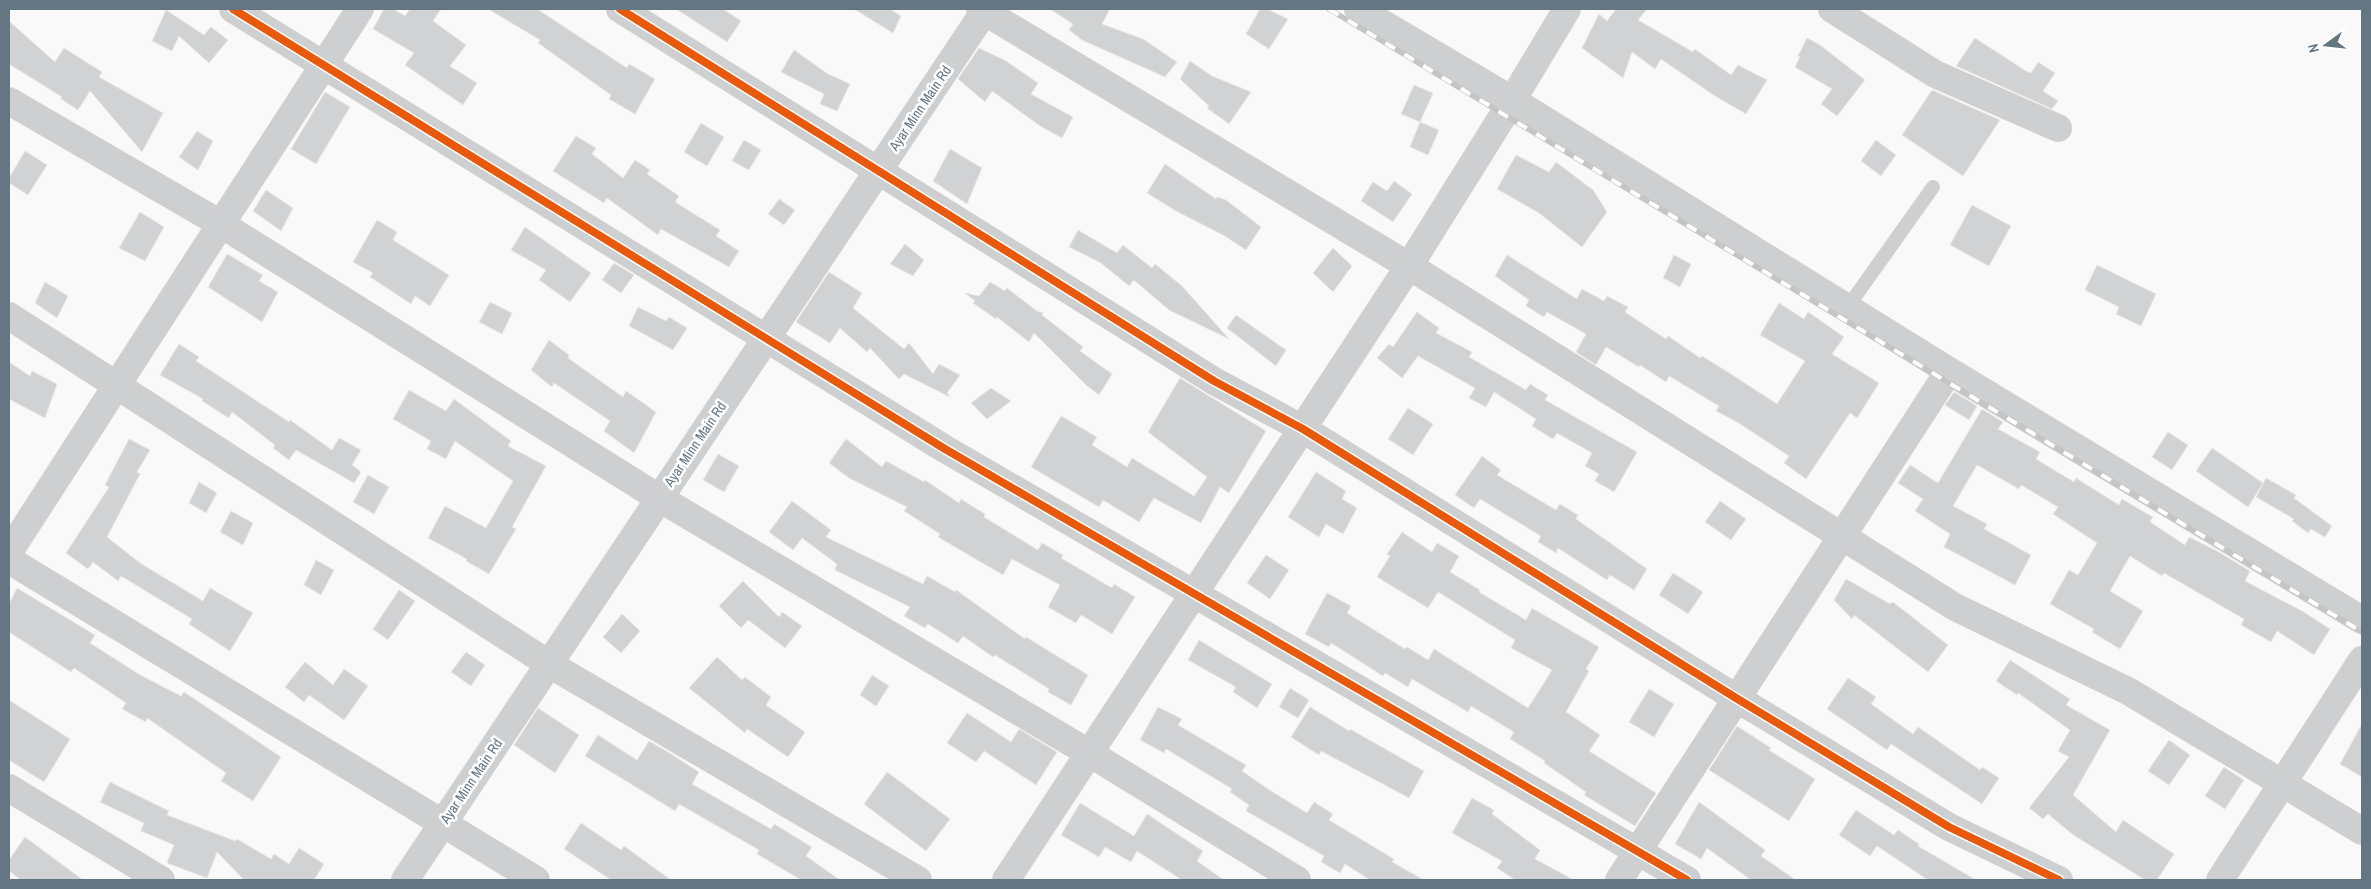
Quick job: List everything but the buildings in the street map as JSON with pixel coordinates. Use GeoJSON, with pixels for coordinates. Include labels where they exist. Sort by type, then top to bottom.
{"type":"FeatureCollection","features":[{"type":"Feature","properties":{"kind":"street"},"geometry":{"type":"LineString","coordinates":[[233,9],[945,449],[1686,880]]}},
{"type":"Feature","properties":{"kind":"street"},"geometry":{"type":"LineString","coordinates":[[9,552],[326,65],[360,9]]}},
{"type":"Feature","properties":{"kind":"street"},"geometry":{"type":"LineString","coordinates":[[620,9],[1214,381],[1303,429],[1736,698],[1949,827],[2059,880]]}},
{"type":"Feature","properties":{"kind":"street"},"geometry":{"type":"LineString","coordinates":[[1358,9],[1512,100],[1949,371],[2362,620]]}},
{"type":"Feature","properties":{"kind":"street"},"geometry":{"type":"LineString","coordinates":[[1006,880],[1410,266],[1567,9]]}},
{"type":"Feature","properties":{"kind":"street"},"geometry":{"type":"LineString","coordinates":[[1832,9],[1935,74],[2058,128]]}},
{"type":"Feature","properties":{"kind":"street"},"geometry":{"type":"LineString","coordinates":[[984,10],[1410,266],[1955,607],[2128,691],[2362,831]]}},
{"type":"Feature","properties":{"kind":"street","name":"Ayar Minn Main Rd"},"geometry":{"type":"LineString","coordinates":[[405,880],[878,172],[984,10]]}},
{"type":"Feature","properties":{"kind":"street"},"geometry":{"type":"LineString","coordinates":[[9,101],[221,224],[659,498],[1089,753],[1297,880]]}},
{"type":"Feature","properties":{"kind":"street"},"geometry":{"type":"LineString","coordinates":[[9,316],[549,664],[918,880]]}},
{"type":"Feature","properties":{"kind":"street"},"geometry":{"type":"LineString","coordinates":[[1619,880],[1840,536],[1949,371]]}},
{"type":"Feature","properties":{"kind":"street"},"geometry":{"type":"LineString","coordinates":[[9,560],[536,880]]}},
{"type":"Feature","properties":{"kind":"street"},"geometry":{"type":"LineString","coordinates":[[2220,880],[2362,660]]}},
{"type":"Feature","properties":{"kind":"street"},"geometry":{"type":"LineString","coordinates":[[9,788],[161,880]]}},
{"type":"Feature","properties":{"kind":"lane"},"geometry":{"type":"LineString","coordinates":[[1847,308],[1933,187]]}},
{"type":"Feature","properties":{"kind":"railway"},"geometry":{"type":"LineString","coordinates":[[1329,9],[2362,632]]}},
{"type":"Feature","properties":{"kind":"cycle path"},"geometry":{"type":"LineString","coordinates":[[233,9],[945,449],[1687,880]]}},
{"type":"Feature","properties":{"kind":"cycle path"},"geometry":{"type":"LineString","coordinates":[[620,9],[1214,381],[1303,429],[1736,698],[1949,827],[2059,880]]}}]}
